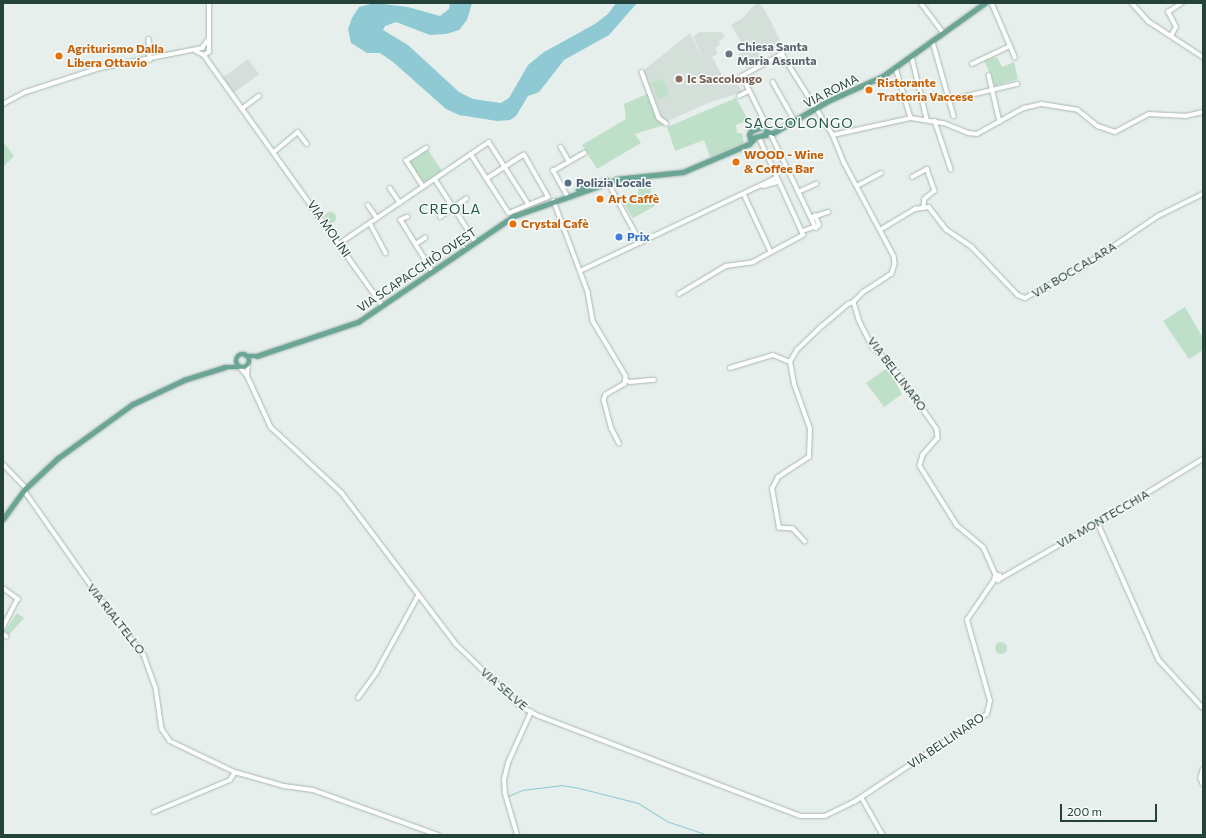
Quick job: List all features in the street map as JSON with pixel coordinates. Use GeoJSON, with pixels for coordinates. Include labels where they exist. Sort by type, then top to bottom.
{"type":"FeatureCollection","features":[{"type":"Feature","properties":{"kind":"main road","name":"VIA ROMA"},"geometry":{"type":"LineString","coordinates":[[752,140],[760,139],[795,121],[816,108],[896,68],[986,3]]}},
{"type":"Feature","properties":{"kind":"main road"},"geometry":{"type":"LineString","coordinates":[[568,195],[592,183],[683,172],[749,144],[752,140],[750,132],[764,126],[769,134]]}},
{"type":"Feature","properties":{"kind":"main road"},"geometry":{"type":"LineString","coordinates":[[568,195],[619,179]]}},
{"type":"Feature","properties":{"kind":"main road","name":"VIA SCAPACCHIÒ OVEST"},"geometry":{"type":"LineString","coordinates":[[3,518],[25,489],[68,449],[140,399],[168,386],[225,367],[242,355],[257,356],[353,324],[383,306],[521,213],[540,202],[554,201],[568,195]]}},
{"type":"Feature","properties":{"kind":"main road"},"geometry":{"type":"LineString","coordinates":[[246,356],[249,364]]}},
{"type":"Feature","properties":{"kind":"main road","name":"VIA SCAPACCHIÒ OVEST"},"geometry":{"type":"LineString","coordinates":[[225,367],[240,367],[249,364],[257,356]]}},
{"type":"Feature","properties":{"kind":"main road"},"geometry":{"type":"LineString","coordinates":[[237,358],[240,367]]}},
{"type":"Feature","properties":{"kind":"street"},"geometry":{"type":"LineString","coordinates":[[209,3],[208,51],[210,61]]}},
{"type":"Feature","properties":{"kind":"street"},"geometry":{"type":"LineString","coordinates":[[921,3],[944,33]]}},
{"type":"Feature","properties":{"kind":"street"},"geometry":{"type":"LineString","coordinates":[[992,3],[1015,57]]}},
{"type":"Feature","properties":{"kind":"street"},"geometry":{"type":"LineString","coordinates":[[1132,3],[1142,16],[1203,58]]}},
{"type":"Feature","properties":{"kind":"street"},"geometry":{"type":"LineString","coordinates":[[1171,36],[1176,27],[1168,12],[1182,3]]}},
{"type":"Feature","properties":{"kind":"street"},"geometry":{"type":"LineString","coordinates":[[148,39],[150,60]]}},
{"type":"Feature","properties":{"kind":"street"},"geometry":{"type":"LineString","coordinates":[[203,54],[203,48],[208,40]]}},
{"type":"Feature","properties":{"kind":"street"},"geometry":{"type":"LineString","coordinates":[[933,42],[954,116]]}},
{"type":"Feature","properties":{"kind":"street"},"geometry":{"type":"LineString","coordinates":[[972,64],[1010,46]]}},
{"type":"Feature","properties":{"kind":"street"},"geometry":{"type":"LineString","coordinates":[[3,104],[26,92],[100,68],[150,60],[203,48],[208,51]]}},
{"type":"Feature","properties":{"kind":"street"},"geometry":{"type":"LineString","coordinates":[[193,51],[203,54],[208,51]]}},
{"type":"Feature","properties":{"kind":"street","name":"VIA MOLINI"},"geometry":{"type":"LineString","coordinates":[[203,54],[210,61],[383,306]]}},
{"type":"Feature","properties":{"kind":"street"},"geometry":{"type":"LineString","coordinates":[[764,126],[764,121],[742,76],[782,54],[800,85],[833,135],[857,186],[894,256],[894,271],[862,293],[854,302],[848,304],[822,326],[797,350],[790,362],[792,379],[810,429],[809,457],[778,477],[772,485],[772,494],[779,528],[793,529],[805,542]]}},
{"type":"Feature","properties":{"kind":"street"},"geometry":{"type":"LineString","coordinates":[[912,57],[927,120]]}},
{"type":"Feature","properties":{"kind":"street"},"geometry":{"type":"LineString","coordinates":[[896,68],[910,118]]}},
{"type":"Feature","properties":{"kind":"street"},"geometry":{"type":"LineString","coordinates":[[642,72],[659,118],[666,124]]}},
{"type":"Feature","properties":{"kind":"street"},"geometry":{"type":"LineString","coordinates":[[989,74],[1000,122]]}},
{"type":"Feature","properties":{"kind":"street"},"geometry":{"type":"LineString","coordinates":[[773,82],[795,121]]}},
{"type":"Feature","properties":{"kind":"street"},"geometry":{"type":"LineString","coordinates":[[950,100],[1017,84]]}},
{"type":"Feature","properties":{"kind":"street"},"geometry":{"type":"LineString","coordinates":[[739,96],[749,91]]}},
{"type":"Feature","properties":{"kind":"street"},"geometry":{"type":"LineString","coordinates":[[243,108],[259,96]]}},
{"type":"Feature","properties":{"kind":"street"},"geometry":{"type":"LineString","coordinates":[[833,135],[910,118],[935,120],[974,134],[1000,122],[1024,108],[1042,104],[1078,110],[1098,126],[1115,132],[1123,130],[1149,114],[1186,116],[1203,112]]}},
{"type":"Feature","properties":{"kind":"street"},"geometry":{"type":"LineString","coordinates":[[935,120],[951,169]]}},
{"type":"Feature","properties":{"kind":"street"},"geometry":{"type":"LineString","coordinates":[[274,152],[298,132],[307,144]]}},
{"type":"Feature","properties":{"kind":"street"},"geometry":{"type":"LineString","coordinates":[[769,134],[814,227]]}},
{"type":"Feature","properties":{"kind":"street"},"geometry":{"type":"LineString","coordinates":[[679,294],[726,266],[753,262],[802,237],[802,231],[773,172],[760,139]]}},
{"type":"Feature","properties":{"kind":"street"},"geometry":{"type":"LineString","coordinates":[[339,244],[489,142],[528,203]]}},
{"type":"Feature","properties":{"kind":"street"},"geometry":{"type":"LineString","coordinates":[[561,147],[569,161]]}},
{"type":"Feature","properties":{"kind":"street"},"geometry":{"type":"LineString","coordinates":[[423,187],[406,161],[426,148]]}},
{"type":"Feature","properties":{"kind":"street"},"geometry":{"type":"LineString","coordinates":[[568,195],[553,171],[584,152]]}},
{"type":"Feature","properties":{"kind":"street"},"geometry":{"type":"LineString","coordinates":[[471,154],[487,179],[509,213],[528,203],[540,202],[548,196],[524,155],[487,179]]}},
{"type":"Feature","properties":{"kind":"street"},"geometry":{"type":"LineString","coordinates":[[880,230],[924,206],[926,199],[935,191],[927,169],[912,177]]}},
{"type":"Feature","properties":{"kind":"street"},"geometry":{"type":"LineString","coordinates":[[771,180],[773,172]]}},
{"type":"Feature","properties":{"kind":"street"},"geometry":{"type":"LineString","coordinates":[[857,186],[880,173]]}},
{"type":"Feature","properties":{"kind":"street"},"geometry":{"type":"LineString","coordinates":[[435,179],[476,242]]}},
{"type":"Feature","properties":{"kind":"street"},"geometry":{"type":"LineString","coordinates":[[762,186],[771,180],[777,180]]}},
{"type":"Feature","properties":{"kind":"street"},"geometry":{"type":"LineString","coordinates":[[580,271],[777,180]]}},
{"type":"Feature","properties":{"kind":"street"},"geometry":{"type":"LineString","coordinates":[[608,182],[641,243]]}},
{"type":"Feature","properties":{"kind":"street"},"geometry":{"type":"LineString","coordinates":[[798,192],[816,184]]}},
{"type":"Feature","properties":{"kind":"street"},"geometry":{"type":"LineString","coordinates":[[390,188],[400,203]]}},
{"type":"Feature","properties":{"kind":"street"},"geometry":{"type":"LineString","coordinates":[[744,194],[771,252]]}},
{"type":"Feature","properties":{"kind":"street","name":"VIA BOCCALARA"},"geometry":{"type":"LineString","coordinates":[[924,206],[934,210],[947,230],[972,247],[1018,295],[1025,298],[1080,269],[1158,216],[1203,194]]}},
{"type":"Feature","properties":{"kind":"street"},"geometry":{"type":"LineString","coordinates":[[440,217],[466,199]]}},
{"type":"Feature","properties":{"kind":"street"},"geometry":{"type":"LineString","coordinates":[[554,201],[589,296],[593,321],[619,361],[626,380],[625,384],[606,395],[604,400],[611,425],[619,443]]}},
{"type":"Feature","properties":{"kind":"street"},"geometry":{"type":"LineString","coordinates":[[368,205],[377,218]]}},
{"type":"Feature","properties":{"kind":"street"},"geometry":{"type":"LineString","coordinates":[[518,208],[521,213]]}},
{"type":"Feature","properties":{"kind":"street"},"geometry":{"type":"LineString","coordinates":[[810,218],[828,212]]}},
{"type":"Feature","properties":{"kind":"street"},"geometry":{"type":"LineString","coordinates":[[802,231],[819,226],[815,216]]}},
{"type":"Feature","properties":{"kind":"street"},"geometry":{"type":"LineString","coordinates":[[408,217],[402,220],[433,272]]}},
{"type":"Feature","properties":{"kind":"street"},"geometry":{"type":"LineString","coordinates":[[370,223],[386,253]]}},
{"type":"Feature","properties":{"kind":"street"},"geometry":{"type":"LineString","coordinates":[[416,244],[425,238]]}},
{"type":"Feature","properties":{"kind":"street","name":"VIA BELLINARO"},"geometry":{"type":"LineString","coordinates":[[854,302],[872,346],[892,365],[937,428],[938,438],[920,462],[922,470],[957,525],[984,548],[997,577],[967,620],[989,695],[990,711],[975,724],[862,798]]}},
{"type":"Feature","properties":{"kind":"street"},"geometry":{"type":"LineString","coordinates":[[730,368],[773,355],[790,362]]}},
{"type":"Feature","properties":{"kind":"street"},"geometry":{"type":"LineString","coordinates":[[247,375],[249,364]]}},
{"type":"Feature","properties":{"kind":"street","name":"VIA SELVE"},"geometry":{"type":"LineString","coordinates":[[240,367],[247,375],[271,427],[342,493],[418,596],[471,660],[510,697],[531,712],[801,816],[825,816],[862,798]]}},
{"type":"Feature","properties":{"kind":"street"},"geometry":{"type":"LineString","coordinates":[[626,380],[630,382],[654,380]]}},
{"type":"Feature","properties":{"kind":"street","name":"VIA MONTECCHIA"},"geometry":{"type":"LineString","coordinates":[[997,577],[1098,523],[1203,459]]}},
{"type":"Feature","properties":{"kind":"street"},"geometry":{"type":"LineString","coordinates":[[3,464],[25,489]]}},
{"type":"Feature","properties":{"kind":"street","name":"VIA RIALTELLO"},"geometry":{"type":"LineString","coordinates":[[25,489],[108,610],[144,655],[156,688],[165,737],[235,772],[284,786],[313,790],[438,835]]}},
{"type":"Feature","properties":{"kind":"street"},"geometry":{"type":"LineString","coordinates":[[1098,523],[1159,660],[1203,708]]}},
{"type":"Feature","properties":{"kind":"street"},"geometry":{"type":"LineString","coordinates":[[3,588],[18,599],[3,629]]}},
{"type":"Feature","properties":{"kind":"street"},"geometry":{"type":"LineString","coordinates":[[358,698],[372,680],[418,596]]}},
{"type":"Feature","properties":{"kind":"street"},"geometry":{"type":"LineString","coordinates":[[518,835],[505,794],[504,780],[508,763],[531,712]]}},
{"type":"Feature","properties":{"kind":"street"},"geometry":{"type":"LineString","coordinates":[[1203,770],[1200,778],[1203,784]]}},
{"type":"Feature","properties":{"kind":"street"},"geometry":{"type":"LineString","coordinates":[[154,812],[230,780],[235,772]]}},
{"type":"Feature","properties":{"kind":"street"},"geometry":{"type":"LineString","coordinates":[[862,798],[883,835]]}},
{"type":"Feature","properties":{"kind":"shaded area"},"geometry":{"type":"Polygon","coordinates":[[[756,3],[760,3],[772,23],[783,48],[771,54],[765,45],[763,46],[757,50],[762,59],[746,68],[738,55],[746,50],[731,25],[744,17],[756,3]]]}},
{"type":"Feature","properties":{"kind":"shaded area","name":"Ic Saccolongo"},"geometry":{"type":"Polygon","coordinates":[[[700,32],[722,32],[725,37],[718,42],[720,44],[715,48],[718,54],[712,57],[722,75],[712,81],[713,84],[732,75],[743,92],[708,103],[668,121],[663,120],[644,70],[690,33],[704,63],[693,36],[700,32]]]}},
{"type":"Feature","properties":{"kind":"shaded area"},"geometry":{"type":"Polygon","coordinates":[[[248,59],[259,74],[234,93],[223,77],[248,59]]]}},
{"type":"Feature","properties":{"kind":"green space"},"geometry":{"type":"Polygon","coordinates":[[[997,57],[1002,67],[1014,62],[1018,79],[995,86],[984,60],[997,57]]]}},
{"type":"Feature","properties":{"kind":"green space"},"geometry":{"type":"Polygon","coordinates":[[[663,79],[669,95],[658,99],[652,83],[663,79]]]}},
{"type":"Feature","properties":{"kind":"green space"},"geometry":{"type":"Polygon","coordinates":[[[649,93],[657,118],[664,125],[635,134],[641,143],[597,169],[582,145],[626,119],[624,104],[649,93]]]}},
{"type":"Feature","properties":{"kind":"green space"},"geometry":{"type":"Polygon","coordinates":[[[736,98],[751,125],[747,121],[736,125],[737,133],[742,133],[744,143],[710,157],[704,140],[675,151],[667,127],[736,98]]]}},
{"type":"Feature","properties":{"kind":"green space"},"geometry":{"type":"Polygon","coordinates":[[[4,143],[14,156],[3,167],[3,144],[4,143]]]}},
{"type":"Feature","properties":{"kind":"green space"},"geometry":{"type":"Polygon","coordinates":[[[428,150],[442,171],[424,183],[410,162],[428,150]]]}},
{"type":"Feature","properties":{"kind":"green space"},"geometry":{"type":"Polygon","coordinates":[[[648,179],[655,206],[633,218],[623,202],[639,192],[635,180],[648,179]]]}},
{"type":"Feature","properties":{"kind":"green space"},"geometry":{"type":"Polygon","coordinates":[[[328,212],[332,212],[334,213],[334,221],[328,222],[325,219],[325,215],[328,212]]]}},
{"type":"Feature","properties":{"kind":"green space"},"geometry":{"type":"Polygon","coordinates":[[[1185,307],[1203,338],[1203,350],[1189,359],[1163,321],[1185,307]]]}},
{"type":"Feature","properties":{"kind":"green space"},"geometry":{"type":"Polygon","coordinates":[[[887,368],[897,379],[896,383],[902,394],[884,407],[866,383],[887,368]]]}},
{"type":"Feature","properties":{"kind":"green space"},"geometry":{"type":"Polygon","coordinates":[[[17,613],[24,618],[9,635],[5,631],[17,613]]]}},
{"type":"Feature","properties":{"kind":"green space"},"geometry":{"type":"Polygon","coordinates":[[[1001,642],[1005,644],[1007,648],[1005,652],[1001,654],[997,652],[995,648],[997,644],[1001,642]]]}},
{"type":"Feature","properties":{"kind":"water"},"geometry":{"type":"Polygon","coordinates":[[[375,3],[408,7],[440,16],[449,9],[450,3],[472,3],[467,20],[459,30],[446,34],[430,35],[396,22],[385,26],[383,30],[408,45],[459,92],[473,99],[501,103],[509,98],[528,65],[544,52],[595,24],[608,14],[616,3],[637,3],[609,35],[564,60],[539,92],[528,96],[516,116],[510,120],[497,121],[459,115],[446,109],[393,62],[380,53],[367,53],[351,43],[348,29],[352,18],[359,7],[375,3]]]}},
{"type":"Feature","properties":{"kind":"waterway"},"geometry":{"type":"LineString","coordinates":[[508,796],[522,790],[561,785],[579,788],[638,803],[669,822],[708,835]]}},
{"type":"Feature","properties":{"kind":"place","name":"Chiesa Santa Maria Assunta"},"geometry":{"type":"Point","coordinates":[729,54]}},
{"type":"Feature","properties":{"kind":"place","name":"Agriturismo Dalla Libera Ottavio"},"geometry":{"type":"Point","coordinates":[59,56]}},
{"type":"Feature","properties":{"kind":"place","name":"Ic Saccolongo"},"geometry":{"type":"Point","coordinates":[679,79]}},
{"type":"Feature","properties":{"kind":"place","name":"Ristorante Trattoria Vaccese"},"geometry":{"type":"Point","coordinates":[869,90]}},
{"type":"Feature","properties":{"kind":"place","name":"WOOD - Wine & Coffee Bar"},"geometry":{"type":"Point","coordinates":[736,162]}},
{"type":"Feature","properties":{"kind":"place","name":"Polizia Locale"},"geometry":{"type":"Point","coordinates":[568,183]}},
{"type":"Feature","properties":{"kind":"place","name":"Art Caffè"},"geometry":{"type":"Point","coordinates":[600,199]}},
{"type":"Feature","properties":{"kind":"place","name":"Crystal Cafè"},"geometry":{"type":"Point","coordinates":[513,224]}},
{"type":"Feature","properties":{"kind":"place","name":"Prix"},"geometry":{"type":"Point","coordinates":[619,237]}},
{"type":"Feature","properties":{"kind":"district","name":"SACCOLONGO"},"geometry":{"type":"Point","coordinates":[799,123]}},
{"type":"Feature","properties":{"kind":"district","name":"CREOLA"},"geometry":{"type":"Point","coordinates":[450,209]}}]}
